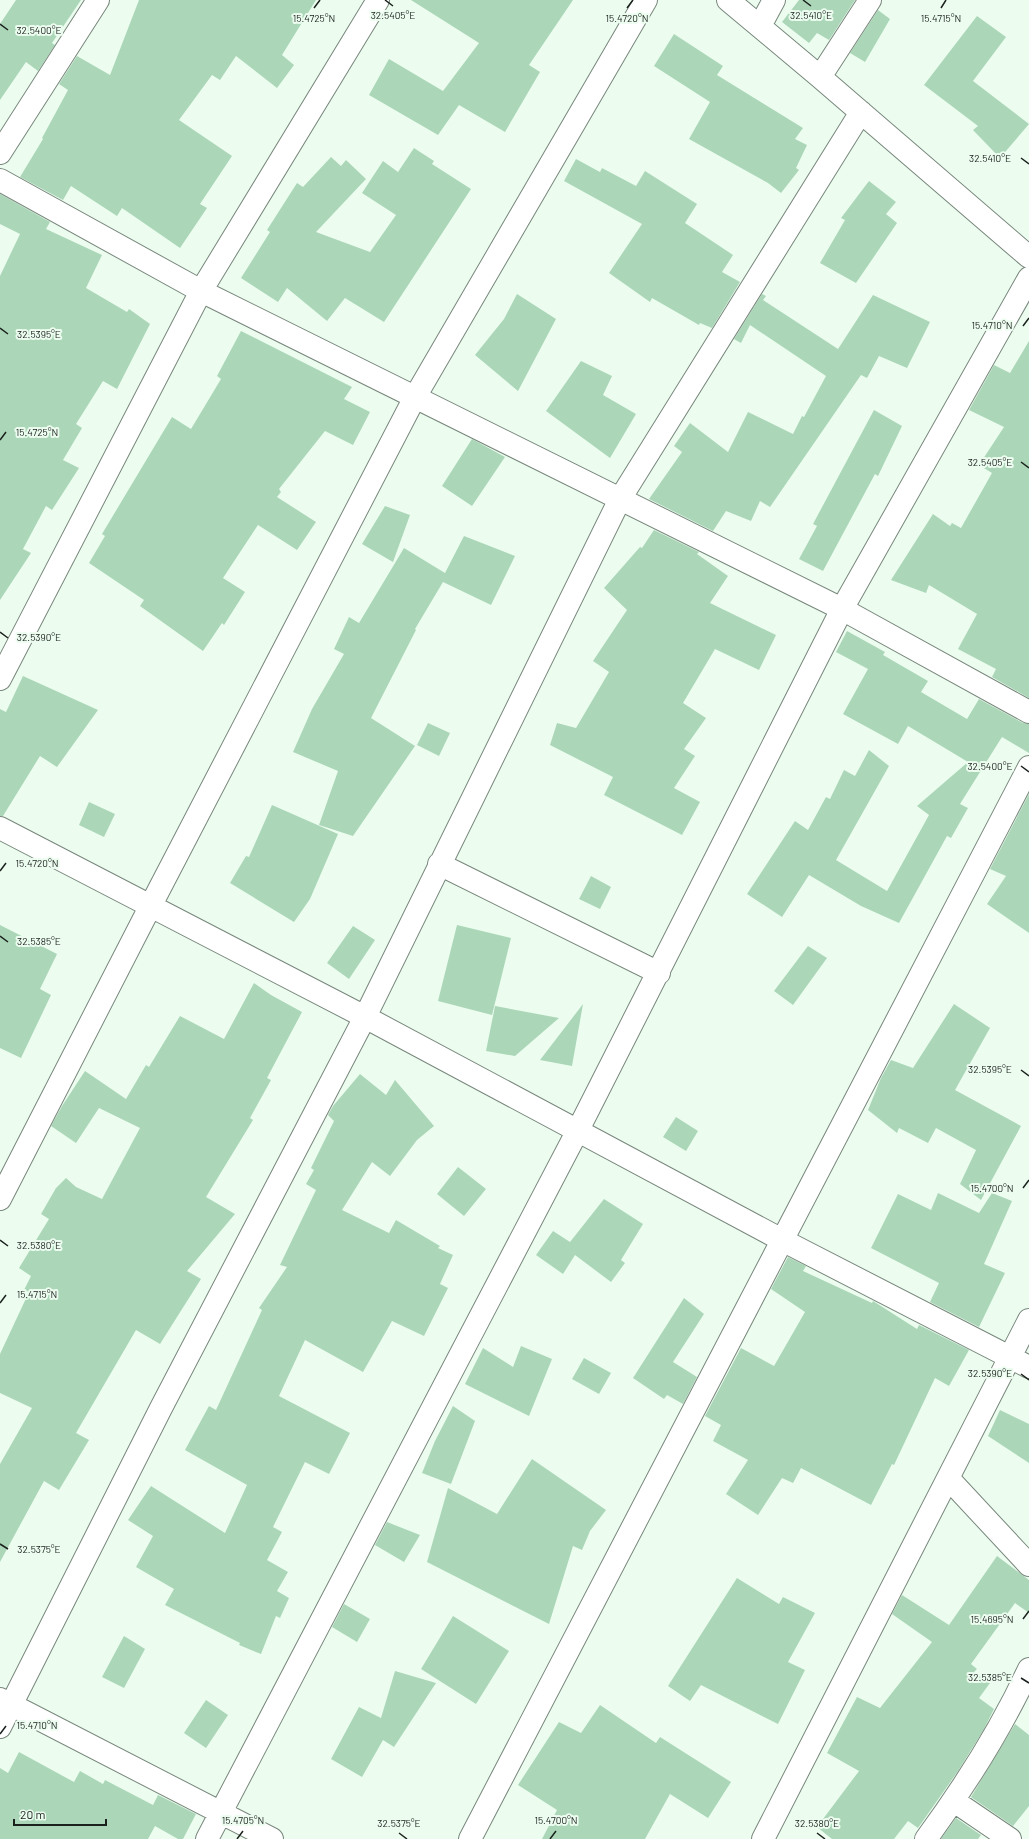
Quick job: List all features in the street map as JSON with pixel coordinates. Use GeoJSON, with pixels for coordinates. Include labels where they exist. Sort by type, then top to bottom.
{"type":"FeatureCollection","features":[{"type":"Feature","properties":{"kind":"street"},"geometry":{"type":"LineString","coordinates":[[0,153],[98,0]]}},
{"type":"Feature","properties":{"kind":"street"},"geometry":{"type":"LineString","coordinates":[[0,679],[201,291],[378,0]]}},
{"type":"Feature","properties":{"kind":"street"},"geometry":{"type":"LineString","coordinates":[[0,1199],[415,396],[646,0]]}},
{"type":"Feature","properties":{"kind":"street"},"geometry":{"type":"LineString","coordinates":[[728,0],[1029,257]]}},
{"type":"Feature","properties":{"kind":"street"},"geometry":{"type":"LineString","coordinates":[[760,26],[774,0]]}},
{"type":"Feature","properties":{"kind":"street"},"geometry":{"type":"LineString","coordinates":[[820,77],[870,0]]}},
{"type":"Feature","properties":{"kind":"street"},"geometry":{"type":"LineString","coordinates":[[0,1727],[6,1702],[365,1017],[620,499],[861,112]]}},
{"type":"Feature","properties":{"kind":"street"},"geometry":{"type":"LineString","coordinates":[[0,180],[201,291],[842,609],[1029,712]]}},
{"type":"Feature","properties":{"kind":"street"},"geometry":{"type":"LineString","coordinates":[[206,1839],[659,974],[842,609],[1029,278]]}},
{"type":"Feature","properties":{"kind":"street"},"geometry":{"type":"LineString","coordinates":[[470,1839],[1029,767]]}},
{"type":"Feature","properties":{"kind":"street"},"geometry":{"type":"LineString","coordinates":[[0,828],[365,1017],[782,1240],[1019,1362]]}},
{"type":"Feature","properties":{"kind":"street"},"geometry":{"type":"LineString","coordinates":[[439,864],[659,974]]}},
{"type":"Feature","properties":{"kind":"street"},"geometry":{"type":"LineString","coordinates":[[763,1839],[948,1478],[1019,1362],[1029,1320]]}},
{"type":"Feature","properties":{"kind":"street"},"geometry":{"type":"LineString","coordinates":[[948,1478],[1029,1565]]}},
{"type":"Feature","properties":{"kind":"street"},"geometry":{"type":"LineString","coordinates":[[926,1839],[954,1801],[1011,1709],[1029,1669]]}},
{"type":"Feature","properties":{"kind":"street"},"geometry":{"type":"LineString","coordinates":[[6,1702],[272,1839]]}},
{"type":"Feature","properties":{"kind":"street"},"geometry":{"type":"LineString","coordinates":[[954,1801],[1010,1839]]}},
{"type":"Feature","properties":{"kind":"building"},"geometry":{"type":"Polygon","coordinates":[[[16,0],[81,0],[52,43],[55,45],[38,71],[26,62],[0,100],[0,24],[16,0]]]}},
{"type":"Feature","properties":{"kind":"building"},"geometry":{"type":"Polygon","coordinates":[[[139,0],[316,0],[282,55],[294,65],[277,88],[236,56],[220,80],[212,75],[179,120],[232,156],[200,204],[207,208],[180,248],[122,208],[117,216],[71,186],[63,200],[20,177],[43,139],[42,138],[68,90],[59,84],[77,56],[110,75],[139,0]]]}},
{"type":"Feature","properties":{"kind":"building"},"geometry":{"type":"Polygon","coordinates":[[[411,0],[573,0],[529,65],[540,72],[505,132],[459,105],[438,135],[369,95],[389,59],[443,91],[479,43],[411,0]]]}},
{"type":"Feature","properties":{"kind":"building"},"geometry":{"type":"Polygon","coordinates":[[[799,0],[855,0],[829,40],[817,33],[809,43],[782,22],[799,0]]]}},
{"type":"Feature","properties":{"kind":"building"},"geometry":{"type":"Polygon","coordinates":[[[878,10],[890,19],[865,62],[850,53],[878,10]]]}},
{"type":"Feature","properties":{"kind":"building"},"geometry":{"type":"Polygon","coordinates":[[[977,16],[1006,37],[973,81],[1029,124],[1000,158],[973,130],[978,126],[924,85],[977,16]]]}},
{"type":"Feature","properties":{"kind":"building"},"geometry":{"type":"Polygon","coordinates":[[[674,34],[723,66],[717,75],[803,128],[795,139],[807,145],[796,168],[799,170],[781,193],[768,183],[689,139],[710,102],[654,66],[674,34]]]}},
{"type":"Feature","properties":{"kind":"building"},"geometry":{"type":"Polygon","coordinates":[[[414,148],[434,161],[432,164],[471,189],[384,322],[345,298],[327,321],[287,288],[278,302],[241,278],[270,232],[267,230],[297,183],[303,187],[331,157],[341,166],[346,160],[366,179],[316,232],[370,252],[396,215],[362,193],[383,161],[398,172],[414,148]]]}},
{"type":"Feature","properties":{"kind":"building"},"geometry":{"type":"Polygon","coordinates":[[[576,159],[600,172],[602,168],[636,186],[645,171],[697,204],[685,223],[733,255],[722,272],[740,282],[712,328],[700,323],[699,325],[652,298],[650,302],[609,273],[642,224],[564,181],[576,159]]]}},
{"type":"Feature","properties":{"kind":"building"},"geometry":{"type":"Polygon","coordinates":[[[869,181],[896,202],[886,214],[897,223],[856,283],[820,263],[845,220],[841,218],[869,181]]]}},
{"type":"Feature","properties":{"kind":"building"},"geometry":{"type":"Polygon","coordinates":[[[0,194],[50,222],[46,229],[102,255],[86,288],[127,312],[129,309],[150,324],[117,389],[103,381],[76,424],[82,428],[63,460],[79,468],[52,510],[46,506],[23,549],[31,553],[0,600],[0,276],[20,234],[0,224],[0,194]]]}},
{"type":"Feature","properties":{"kind":"building"},"geometry":{"type":"Polygon","coordinates":[[[517,294],[556,319],[518,391],[475,355],[504,319],[517,294]]]}},
{"type":"Feature","properties":{"kind":"building"},"geometry":{"type":"Polygon","coordinates":[[[762,294],[766,296],[763,300],[838,349],[873,295],[930,322],[907,368],[879,356],[867,378],[861,375],[770,507],[760,501],[751,521],[726,511],[713,531],[649,499],[682,452],[674,446],[690,423],[728,452],[748,412],[793,434],[826,376],[750,325],[741,343],[734,339],[762,294]]]}},
{"type":"Feature","properties":{"kind":"building"},"geometry":{"type":"Polygon","coordinates":[[[241,331],[352,387],[344,399],[370,412],[353,445],[325,431],[279,489],[281,492],[277,497],[316,522],[297,550],[258,525],[223,578],[245,592],[224,625],[222,623],[203,651],[140,606],[144,600],[89,563],[105,536],[102,534],[172,417],[191,429],[221,379],[217,376],[241,331]]]}},
{"type":"Feature","properties":{"kind":"building"},"geometry":{"type":"Polygon","coordinates":[[[1029,341],[1029,698],[992,677],[996,669],[958,649],[977,614],[929,585],[926,593],[891,580],[933,514],[950,526],[952,523],[961,528],[992,473],[979,465],[1004,427],[969,410],[994,365],[1010,373],[1029,341]]]}},
{"type":"Feature","properties":{"kind":"building"},"geometry":{"type":"Polygon","coordinates":[[[581,361],[612,376],[603,395],[636,414],[610,458],[546,411],[581,361]]]}},
{"type":"Feature","properties":{"kind":"building"},"geometry":{"type":"Polygon","coordinates":[[[874,410],[902,426],[878,476],[875,474],[823,571],[799,559],[817,526],[813,524],[874,410]]]}},
{"type":"Feature","properties":{"kind":"building"},"geometry":{"type":"Polygon","coordinates":[[[472,439],[505,457],[472,506],[442,486],[472,439]]]}},
{"type":"Feature","properties":{"kind":"building"},"geometry":{"type":"Polygon","coordinates":[[[385,506],[410,515],[393,562],[362,544],[385,506]]]}},
{"type":"Feature","properties":{"kind":"building"},"geometry":{"type":"Polygon","coordinates":[[[654,530],[699,552],[697,554],[728,576],[710,603],[776,635],[759,670],[715,649],[683,703],[706,718],[684,749],[695,756],[674,788],[700,802],[682,835],[604,795],[613,777],[550,745],[557,723],[576,728],[609,672],[593,661],[627,610],[604,588],[640,547],[642,548],[654,530]]]}},
{"type":"Feature","properties":{"kind":"building"},"geometry":{"type":"Polygon","coordinates":[[[464,536],[515,556],[491,605],[443,582],[415,629],[416,630],[371,718],[415,746],[353,836],[319,825],[338,771],[293,752],[312,709],[344,654],[334,649],[349,617],[359,623],[404,548],[445,573],[464,536]]]}},
{"type":"Feature","properties":{"kind":"building"},"geometry":{"type":"Polygon","coordinates":[[[847,631],[885,652],[883,655],[928,681],[921,692],[967,719],[979,699],[1023,723],[1029,724],[1029,753],[1002,737],[960,804],[968,808],[951,838],[947,836],[899,923],[861,906],[809,875],[782,917],[747,894],[795,821],[808,830],[826,797],[830,799],[844,770],[855,776],[869,750],[889,766],[836,860],[887,891],[929,815],[917,806],[968,762],[908,726],[898,744],[843,714],[868,669],[836,652],[847,631]]]}},
{"type":"Feature","properties":{"kind":"building"},"geometry":{"type":"Polygon","coordinates":[[[23,676],[98,710],[57,767],[40,756],[3,816],[0,816],[0,709],[6,712],[23,676]]]}},
{"type":"Feature","properties":{"kind":"building"},"geometry":{"type":"Polygon","coordinates":[[[428,723],[450,733],[439,756],[417,745],[428,723]]]}},
{"type":"Feature","properties":{"kind":"building"},"geometry":{"type":"Polygon","coordinates":[[[1029,794],[1029,933],[987,904],[1006,876],[990,869],[1029,794]]]}},
{"type":"Feature","properties":{"kind":"building"},"geometry":{"type":"Polygon","coordinates":[[[89,802],[115,814],[104,837],[79,825],[89,802]]]}},
{"type":"Feature","properties":{"kind":"building"},"geometry":{"type":"Polygon","coordinates":[[[272,805],[338,834],[310,899],[294,922],[230,883],[246,856],[249,857],[272,805]]]}},
{"type":"Feature","properties":{"kind":"building"},"geometry":{"type":"Polygon","coordinates":[[[591,876],[611,887],[600,909],[579,899],[591,876]]]}},
{"type":"Feature","properties":{"kind":"building"},"geometry":{"type":"Polygon","coordinates":[[[0,925],[57,954],[40,989],[51,995],[21,1058],[0,1048],[0,925]]]}},
{"type":"Feature","properties":{"kind":"building"},"geometry":{"type":"Polygon","coordinates":[[[457,925],[511,938],[492,1015],[438,1001],[457,925]]]}},
{"type":"Feature","properties":{"kind":"building"},"geometry":{"type":"Polygon","coordinates":[[[353,926],[375,940],[349,979],[327,963],[353,926]]]}},
{"type":"Feature","properties":{"kind":"building"},"geometry":{"type":"Polygon","coordinates":[[[808,946],[827,958],[793,1005],[774,991],[808,946]]]}},
{"type":"Feature","properties":{"kind":"building"},"geometry":{"type":"Polygon","coordinates":[[[254,983],[271,995],[302,1012],[267,1078],[271,1080],[250,1118],[253,1120],[206,1197],[235,1214],[187,1271],[201,1279],[160,1344],[136,1330],[76,1433],[89,1440],[59,1490],[44,1481],[0,1562],[0,1464],[32,1408],[0,1393],[0,1354],[29,1292],[24,1290],[31,1276],[19,1268],[49,1219],[41,1214],[56,1188],[66,1178],[76,1187],[102,1199],[140,1128],[99,1108],[76,1143],[51,1126],[85,1071],[126,1099],[146,1065],[149,1067],[180,1016],[224,1039],[254,983]]]}},
{"type":"Feature","properties":{"kind":"building"},"geometry":{"type":"Polygon","coordinates":[[[583,1004],[572,1066],[540,1060],[583,1004]]]}},
{"type":"Feature","properties":{"kind":"building"},"geometry":{"type":"Polygon","coordinates":[[[954,1004],[990,1028],[955,1090],[1021,1126],[981,1200],[960,1184],[976,1150],[936,1128],[928,1143],[899,1128],[897,1133],[868,1110],[881,1078],[891,1060],[913,1068],[954,1004]]]}},
{"type":"Feature","properties":{"kind":"building"},"geometry":{"type":"Polygon","coordinates":[[[495,1006],[559,1018],[515,1056],[486,1051],[495,1006]]]}},
{"type":"Feature","properties":{"kind":"building"},"geometry":{"type":"Polygon","coordinates":[[[360,1074],[386,1095],[395,1080],[434,1126],[417,1140],[390,1176],[372,1162],[342,1210],[389,1233],[396,1220],[440,1246],[438,1248],[453,1255],[440,1284],[448,1288],[424,1336],[392,1321],[363,1372],[305,1340],[279,1396],[350,1433],[329,1474],[305,1462],[273,1527],[282,1532],[267,1560],[288,1572],[277,1591],[289,1598],[280,1618],[276,1616],[261,1654],[239,1645],[240,1643],[165,1605],[174,1589],[136,1567],[153,1536],[128,1520],[151,1486],[225,1533],[247,1485],[185,1450],[209,1406],[216,1410],[262,1310],[259,1308],[287,1267],[280,1265],[316,1190],[306,1184],[314,1170],[311,1168],[334,1121],[328,1115],[333,1106],[360,1074]]]}},
{"type":"Feature","properties":{"kind":"building"},"geometry":{"type":"Polygon","coordinates":[[[676,1117],[698,1131],[686,1151],[663,1137],[676,1117]]]}},
{"type":"Feature","properties":{"kind":"building"},"geometry":{"type":"Polygon","coordinates":[[[458,1167],[486,1189],[464,1216],[437,1194],[458,1167]]]}},
{"type":"Feature","properties":{"kind":"building"},"geometry":{"type":"Polygon","coordinates":[[[938,1193],[979,1213],[992,1193],[1012,1201],[984,1264],[1005,1273],[979,1327],[930,1302],[939,1283],[871,1248],[898,1194],[931,1210],[938,1193]]]}},
{"type":"Feature","properties":{"kind":"building"},"geometry":{"type":"Polygon","coordinates":[[[604,1199],[643,1224],[621,1260],[625,1263],[611,1282],[575,1255],[563,1274],[536,1255],[553,1231],[570,1242],[604,1199]]]}},
{"type":"Feature","properties":{"kind":"building"},"geometry":{"type":"Polygon","coordinates":[[[788,1257],[806,1266],[803,1271],[872,1303],[873,1301],[917,1329],[919,1325],[969,1350],[949,1386],[935,1378],[894,1465],[892,1464],[871,1505],[801,1468],[793,1483],[782,1478],[758,1515],[726,1494],[748,1460],[713,1441],[721,1425],[705,1416],[741,1348],[774,1366],[805,1312],[771,1289],[788,1257]]]}},
{"type":"Feature","properties":{"kind":"building"},"geometry":{"type":"Polygon","coordinates":[[[684,1298],[704,1314],[673,1362],[697,1377],[683,1404],[667,1395],[664,1399],[633,1378],[684,1298]]]}},
{"type":"Feature","properties":{"kind":"building"},"geometry":{"type":"Polygon","coordinates":[[[521,1346],[552,1359],[529,1416],[465,1384],[483,1348],[513,1367],[521,1346]]]}},
{"type":"Feature","properties":{"kind":"building"},"geometry":{"type":"Polygon","coordinates":[[[584,1358],[611,1373],[599,1394],[572,1379],[584,1358]]]}},
{"type":"Feature","properties":{"kind":"building"},"geometry":{"type":"Polygon","coordinates":[[[453,1406],[475,1421],[451,1484],[422,1473],[435,1441],[453,1406]]]}},
{"type":"Feature","properties":{"kind":"building"},"geometry":{"type":"Polygon","coordinates":[[[1000,1410],[1029,1424],[1029,1463],[988,1436],[1000,1410]]]}},
{"type":"Feature","properties":{"kind":"building"},"geometry":{"type":"Polygon","coordinates":[[[532,1459],[606,1510],[590,1531],[582,1550],[573,1546],[549,1624],[427,1562],[448,1488],[497,1514],[532,1459]]]}},
{"type":"Feature","properties":{"kind":"building"},"geometry":{"type":"Polygon","coordinates":[[[387,1522],[420,1535],[404,1562],[375,1545],[387,1522]]]}},
{"type":"Feature","properties":{"kind":"building"},"geometry":{"type":"Polygon","coordinates":[[[997,1556],[1029,1580],[1029,1613],[1015,1603],[971,1664],[977,1669],[974,1672],[990,1683],[979,1698],[994,1709],[984,1729],[958,1771],[918,1828],[908,1821],[894,1839],[832,1839],[817,1827],[859,1771],[827,1753],[857,1697],[880,1708],[932,1642],[892,1614],[902,1595],[949,1625],[997,1556]]]}},
{"type":"Feature","properties":{"kind":"building"},"geometry":{"type":"Polygon","coordinates":[[[737,1578],[779,1604],[783,1597],[815,1613],[788,1662],[805,1670],[778,1724],[701,1685],[690,1701],[668,1686],[737,1578]]]}},
{"type":"Feature","properties":{"kind":"building"},"geometry":{"type":"Polygon","coordinates":[[[344,1604],[370,1619],[357,1642],[332,1627],[344,1604]]]}},
{"type":"Feature","properties":{"kind":"building"},"geometry":{"type":"Polygon","coordinates":[[[453,1616],[509,1651],[476,1704],[421,1669],[453,1616]]]}},
{"type":"Feature","properties":{"kind":"building"},"geometry":{"type":"Polygon","coordinates":[[[124,1636],[145,1649],[124,1688],[102,1677],[124,1636]]]}},
{"type":"Feature","properties":{"kind":"building"},"geometry":{"type":"Polygon","coordinates":[[[395,1671],[436,1683],[394,1747],[383,1740],[362,1777],[331,1759],[359,1707],[381,1718],[395,1671]]]}},
{"type":"Feature","properties":{"kind":"building"},"geometry":{"type":"Polygon","coordinates":[[[206,1700],[228,1715],[206,1748],[184,1733],[206,1700]]]}},
{"type":"Feature","properties":{"kind":"building"},"geometry":{"type":"Polygon","coordinates":[[[600,1705],[656,1743],[660,1737],[731,1782],[708,1818],[670,1794],[645,1839],[542,1839],[557,1810],[518,1785],[559,1722],[581,1733],[600,1705]]]}},
{"type":"Feature","properties":{"kind":"building"},"geometry":{"type":"Polygon","coordinates":[[[1015,1724],[1029,1735],[1029,1806],[1013,1826],[971,1797],[1015,1724]]]}},
{"type":"Feature","properties":{"kind":"building"},"geometry":{"type":"Polygon","coordinates":[[[19,1752],[74,1782],[80,1771],[103,1784],[105,1780],[153,1805],[158,1795],[196,1814],[183,1839],[178,1839],[155,1826],[148,1839],[0,1839],[0,1768],[8,1773],[19,1752]]]}},
{"type":"Feature","properties":{"kind":"building"},"geometry":{"type":"Polygon","coordinates":[[[956,1818],[981,1835],[978,1839],[941,1839],[956,1818]]]}}]}
